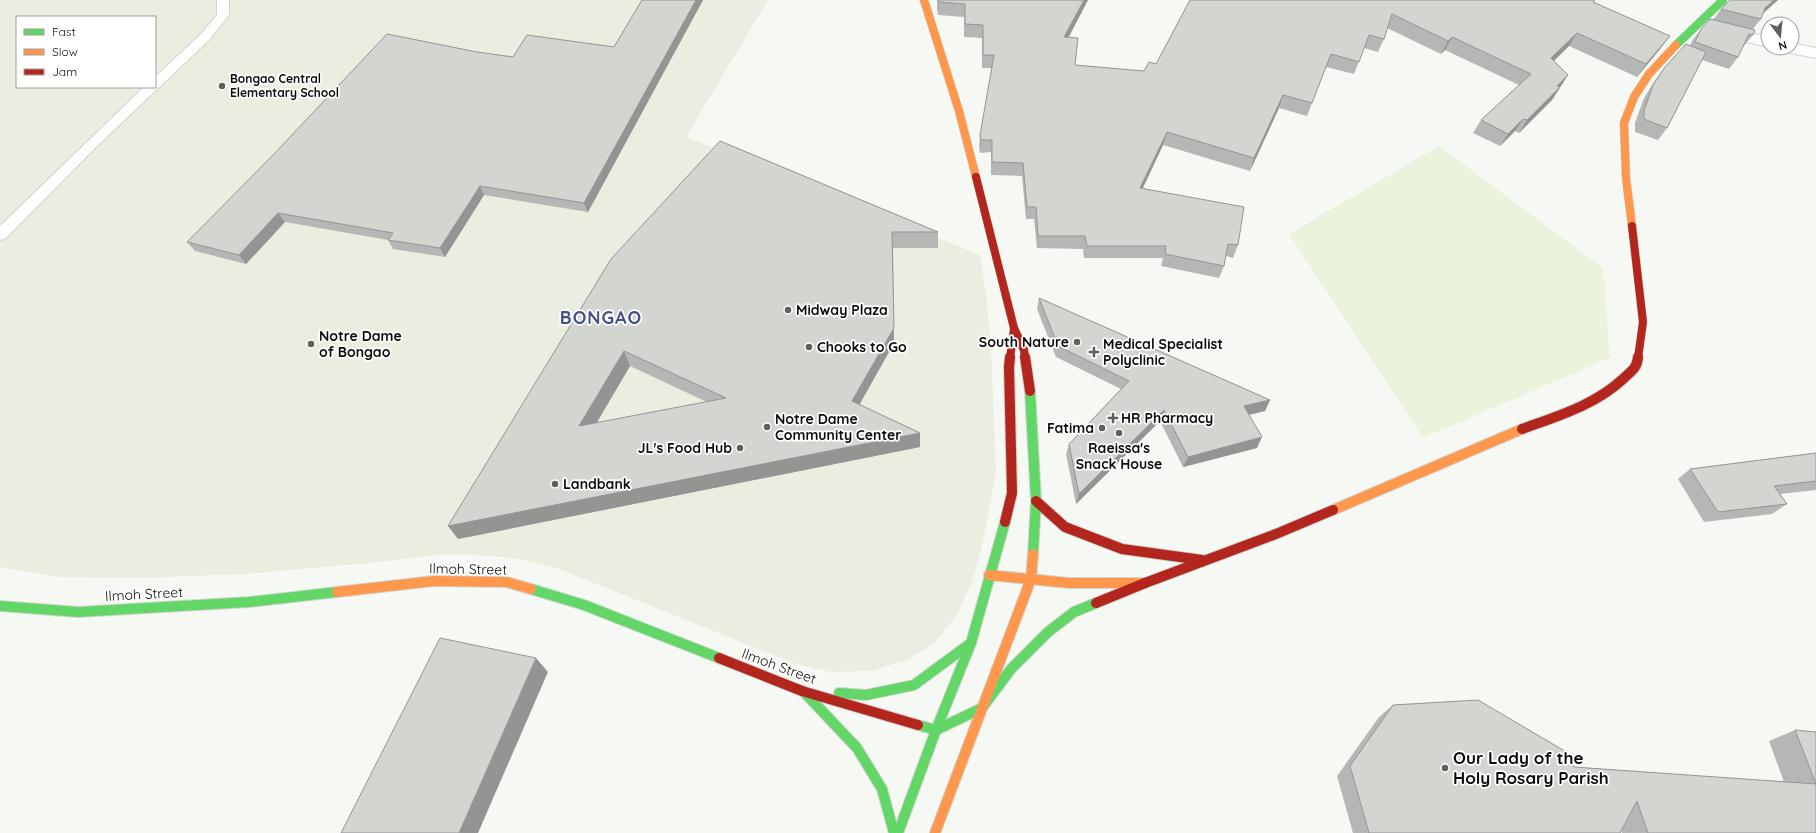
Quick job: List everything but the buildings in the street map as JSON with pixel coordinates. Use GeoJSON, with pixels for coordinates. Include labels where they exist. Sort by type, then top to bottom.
{"type":"FeatureCollection","features":[{"type":"Feature","properties":{"kind":"main road"},"geometry":{"type":"LineString","coordinates":[[924,0],[959,111],[1014,328],[1024,350],[1032,405],[1036,501],[1031,579],[935,833]]}},
{"type":"Feature","properties":{"kind":"main road"},"geometry":{"type":"LineString","coordinates":[[936,730],[982,708],[1011,669],[1048,632],[1074,612],[1204,560],[1276,534],[1537,422],[1573,411],[1609,392],[1637,366],[1644,322],[1626,178],[1624,123],[1634,97],[1649,74],[1663,58],[1723,0]]}},
{"type":"Feature","properties":{"kind":"main road"},"geometry":{"type":"LineString","coordinates":[[898,833],[936,730],[971,643],[1012,493],[1009,367],[1014,328]]}},
{"type":"Feature","properties":{"kind":"main road"},"geometry":{"type":"LineString","coordinates":[[1036,501],[1065,527],[1122,549],[1204,560]]}},
{"type":"Feature","properties":{"kind":"main road"},"geometry":{"type":"LineString","coordinates":[[989,575],[1069,583],[1145,583]]}},
{"type":"Feature","properties":{"kind":"main road","name":"Ilmoh Street"},"geometry":{"type":"LineString","coordinates":[[0,606],[78,612],[249,602],[434,581],[506,582],[584,605],[802,691],[936,730]]}},
{"type":"Feature","properties":{"kind":"main road"},"geometry":{"type":"LineString","coordinates":[[802,691],[866,695],[914,685],[971,643]]}},
{"type":"Feature","properties":{"kind":"main road"},"geometry":{"type":"LineString","coordinates":[[802,691],[857,748],[882,789],[894,833]]}},
{"type":"Feature","properties":{"kind":"street"},"geometry":{"type":"LineString","coordinates":[[1698,24],[1760,40]]}},
{"type":"Feature","properties":{"kind":"street"},"geometry":{"type":"LineString","coordinates":[[1800,50],[1816,53]]}},
{"type":"Feature","properties":{"kind":"lane"},"geometry":{"type":"LineString","coordinates":[[156,83],[205,37],[223,15],[223,0]]}},
{"type":"Feature","properties":{"kind":"lane"},"geometry":{"type":"LineString","coordinates":[[0,235],[86,149],[150,88]]}},
{"type":"Feature","properties":{"kind":"shaded area"},"geometry":{"type":"Polygon","coordinates":[[[0,0],[768,0],[686,137],[980,255],[986,294],[991,347],[996,472],[982,547],[972,582],[956,616],[936,642],[909,659],[872,671],[830,672],[796,664],[559,569],[519,559],[478,555],[435,555],[370,563],[247,574],[140,578],[59,577],[0,567],[0,0]]]}},
{"type":"Feature","properties":{"kind":"green space"},"geometry":{"type":"Polygon","coordinates":[[[1439,146],[1603,268],[1610,358],[1423,438],[1289,234],[1439,146]]]}},
{"type":"Feature","properties":{"kind":"traffic: fast"},"geometry":{"type":"LineString","coordinates":[[1676,45],[1723,0]]}},
{"type":"Feature","properties":{"kind":"traffic: fast"},"geometry":{"type":"LineString","coordinates":[[1030,391],[1036,501],[1033,554]]}},
{"type":"Feature","properties":{"kind":"traffic: fast"},"geometry":{"type":"LineString","coordinates":[[898,833],[936,730],[971,643],[1005,522]]}},
{"type":"Feature","properties":{"kind":"traffic: fast"},"geometry":{"type":"LineString","coordinates":[[531,589],[584,605],[719,658]]}},
{"type":"Feature","properties":{"kind":"traffic: fast"},"geometry":{"type":"LineString","coordinates":[[0,606],[78,612],[249,602],[337,592]]}},
{"type":"Feature","properties":{"kind":"traffic: fast"},"geometry":{"type":"LineString","coordinates":[[918,725],[936,730],[982,708],[1011,669],[1048,632],[1074,612],[1096,603]]}},
{"type":"Feature","properties":{"kind":"traffic: fast"},"geometry":{"type":"LineString","coordinates":[[839,693],[866,695],[914,685],[971,643]]}},
{"type":"Feature","properties":{"kind":"traffic: fast"},"geometry":{"type":"LineString","coordinates":[[803,691],[857,748],[882,789],[894,833]]}},
{"type":"Feature","properties":{"kind":"traffic: slow"},"geometry":{"type":"LineString","coordinates":[[924,0],[959,111],[976,177]]}},
{"type":"Feature","properties":{"kind":"traffic: slow"},"geometry":{"type":"LineString","coordinates":[[1632,226],[1626,178],[1624,123],[1634,97],[1649,74],[1676,45]]}},
{"type":"Feature","properties":{"kind":"traffic: slow"},"geometry":{"type":"LineString","coordinates":[[1333,510],[1522,429]]}},
{"type":"Feature","properties":{"kind":"traffic: slow"},"geometry":{"type":"LineString","coordinates":[[935,833],[1031,579],[1033,554]]}},
{"type":"Feature","properties":{"kind":"traffic: slow"},"geometry":{"type":"LineString","coordinates":[[989,575],[1069,583],[1145,583]]}},
{"type":"Feature","properties":{"kind":"traffic: slow"},"geometry":{"type":"LineString","coordinates":[[337,592],[434,581],[506,582],[531,589]]}},
{"type":"Feature","properties":{"kind":"traffic: jam"},"geometry":{"type":"LineString","coordinates":[[976,177],[1014,328],[1024,350],[1030,391]]}},
{"type":"Feature","properties":{"kind":"traffic: jam"},"geometry":{"type":"LineString","coordinates":[[1522,429],[1573,411],[1609,392],[1637,366],[1643,322],[1632,226]]}},
{"type":"Feature","properties":{"kind":"traffic: jam"},"geometry":{"type":"LineString","coordinates":[[1005,522],[1012,493],[1009,367],[1014,329]]}},
{"type":"Feature","properties":{"kind":"traffic: jam"},"geometry":{"type":"LineString","coordinates":[[1036,501],[1065,527],[1122,549],[1202,560]]}},
{"type":"Feature","properties":{"kind":"traffic: jam"},"geometry":{"type":"LineString","coordinates":[[1145,583],[1276,534],[1333,510]]}},
{"type":"Feature","properties":{"kind":"traffic: jam"},"geometry":{"type":"LineString","coordinates":[[1096,603],[1145,583]]}},
{"type":"Feature","properties":{"kind":"traffic: jam"},"geometry":{"type":"LineString","coordinates":[[719,658],[802,691],[918,725]]}},
{"type":"Feature","properties":{"kind":"place","name":"Bongao Central Elementary School"},"geometry":{"type":"Point","coordinates":[222,86]}},
{"type":"Feature","properties":{"kind":"place","name":"Midway Plaza"},"geometry":{"type":"Point","coordinates":[788,310]}},
{"type":"Feature","properties":{"kind":"place","name":"South Nature"},"geometry":{"type":"Point","coordinates":[1077,342]}},
{"type":"Feature","properties":{"kind":"place","name":"Notre Dame of Bongao"},"geometry":{"type":"Point","coordinates":[311,344]}},
{"type":"Feature","properties":{"kind":"place","name":"Chooks to Go"},"geometry":{"type":"Point","coordinates":[809,347]}},
{"type":"Feature","properties":{"kind":"place","name":"Medical Specialist Polyclinic"},"geometry":{"type":"Point","coordinates":[1094,352]}},
{"type":"Feature","properties":{"kind":"place","name":"HR Pharmacy"},"geometry":{"type":"Point","coordinates":[1113,418]}},
{"type":"Feature","properties":{"kind":"place","name":"Notre Dame Community Center"},"geometry":{"type":"Point","coordinates":[767,427]}},
{"type":"Feature","properties":{"kind":"place","name":"Fatima"},"geometry":{"type":"Point","coordinates":[1102,428]}},
{"type":"Feature","properties":{"kind":"place","name":"Raeissa's Snack House"},"geometry":{"type":"Point","coordinates":[1119,433]}},
{"type":"Feature","properties":{"kind":"place","name":"JL's Food Hub"},"geometry":{"type":"Point","coordinates":[740,448]}},
{"type":"Feature","properties":{"kind":"place","name":"Landbank"},"geometry":{"type":"Point","coordinates":[555,484]}},
{"type":"Feature","properties":{"kind":"place","name":"Our Lady of the Holy Rosary Parish"},"geometry":{"type":"Point","coordinates":[1445,768]}},
{"type":"Feature","properties":{"kind":"district","name":"BONGAO"},"geometry":{"type":"Point","coordinates":[601,318]}}]}
